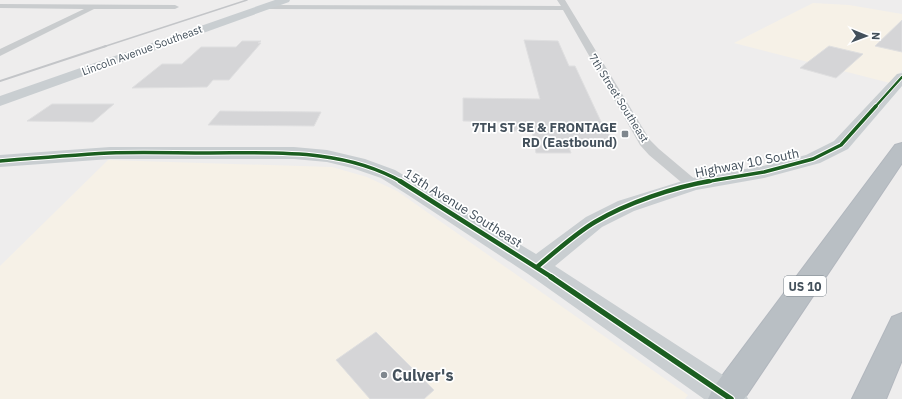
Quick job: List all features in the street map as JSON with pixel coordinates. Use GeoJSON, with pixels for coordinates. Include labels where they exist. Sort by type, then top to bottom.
{"type":"FeatureCollection","features":[{"type":"Feature","properties":{"kind":"highway","name":"US 10"},"geometry":{"type":"LineString","coordinates":[[728,398],[902,149]]}},
{"type":"Feature","properties":{"kind":"highway"},"geometry":{"type":"LineString","coordinates":[[869,399],[902,325]]}},
{"type":"Feature","properties":{"kind":"street"},"geometry":{"type":"LineString","coordinates":[[0,53],[107,0]]}},
{"type":"Feature","properties":{"kind":"street","name":"Lincoln Avenue Southeast"},"geometry":{"type":"LineString","coordinates":[[0,101],[284,0]]}},
{"type":"Feature","properties":{"kind":"street"},"geometry":{"type":"LineString","coordinates":[[266,7],[562,4]]}},
{"type":"Feature","properties":{"kind":"street","name":"7th Street Southeast"},"geometry":{"type":"LineString","coordinates":[[562,4],[645,142],[654,152],[692,184]]}},
{"type":"Feature","properties":{"kind":"street"},"geometry":{"type":"LineString","coordinates":[[0,6],[175,7]]}},
{"type":"Feature","properties":{"kind":"street","name":"Highway 10 South"},"geometry":{"type":"LineString","coordinates":[[537,267],[594,222],[626,206],[692,184],[764,172],[813,159],[841,145],[902,77]]}},
{"type":"Feature","properties":{"kind":"street","name":"15th Avenue Southeast"},"geometry":{"type":"LineString","coordinates":[[0,161],[110,153],[294,153],[327,156],[358,163],[388,174],[416,190],[537,267],[728,398]]}},
{"type":"Feature","properties":{"kind":"shaded area"},"geometry":{"type":"Polygon","coordinates":[[[813,3],[849,5],[902,14],[902,70],[890,83],[734,43],[813,3]]]}},
{"type":"Feature","properties":{"kind":"shaded area"},"geometry":{"type":"Polygon","coordinates":[[[108,160],[332,167],[367,177],[397,191],[688,395],[685,399],[0,399],[0,266],[108,160]]]}},
{"type":"Feature","properties":{"kind":"building"},"geometry":{"type":"Polygon","coordinates":[[[902,20],[902,52],[875,46],[902,20]]]}},
{"type":"Feature","properties":{"kind":"building"},"geometry":{"type":"Polygon","coordinates":[[[524,40],[558,41],[569,66],[575,66],[604,128],[606,128],[613,143],[567,142],[571,153],[536,153],[532,131],[512,131],[510,122],[463,121],[463,98],[540,99],[524,40]]]}},
{"type":"Feature","properties":{"kind":"building"},"geometry":{"type":"Polygon","coordinates":[[[242,41],[261,41],[258,43],[261,43],[229,80],[213,80],[207,87],[132,88],[162,64],[182,64],[201,47],[236,47],[242,41]]]}},
{"type":"Feature","properties":{"kind":"building"},"geometry":{"type":"Polygon","coordinates":[[[829,46],[863,54],[836,78],[800,68],[829,46]]]}},
{"type":"Feature","properties":{"kind":"building"},"geometry":{"type":"Polygon","coordinates":[[[52,104],[114,104],[93,122],[27,121],[52,104]]]}},
{"type":"Feature","properties":{"kind":"building"},"geometry":{"type":"Polygon","coordinates":[[[220,111],[321,112],[314,126],[208,125],[220,111]]]}},
{"type":"Feature","properties":{"kind":"building","name":"Culver's"},"geometry":{"type":"Polygon","coordinates":[[[376,332],[434,390],[424,399],[370,399],[336,360],[376,332]]]}},
{"type":"Feature","properties":{"kind":"railway"},"geometry":{"type":"LineString","coordinates":[[103,47],[247,0]]}},
{"type":"Feature","properties":{"kind":"railway"},"geometry":{"type":"LineString","coordinates":[[0,81],[106,46]]}},
{"type":"Feature","properties":{"kind":"cycle path"},"geometry":{"type":"LineString","coordinates":[[537,267],[594,222],[626,206],[692,184],[764,172],[813,159],[841,145],[902,77]]}},
{"type":"Feature","properties":{"kind":"cycle path"},"geometry":{"type":"LineString","coordinates":[[0,161],[110,153],[294,153],[327,156],[358,163],[388,174],[416,190],[537,267],[731,399]]}},
{"type":"Feature","properties":{"kind":"place","name":"7TH ST SE & FRONTAGE RD (Eastbound)"},"geometry":{"type":"Point","coordinates":[625,134]}},
{"type":"Feature","properties":{"kind":"place","name":"Culver's"},"geometry":{"type":"Point","coordinates":[384,375]}}]}
